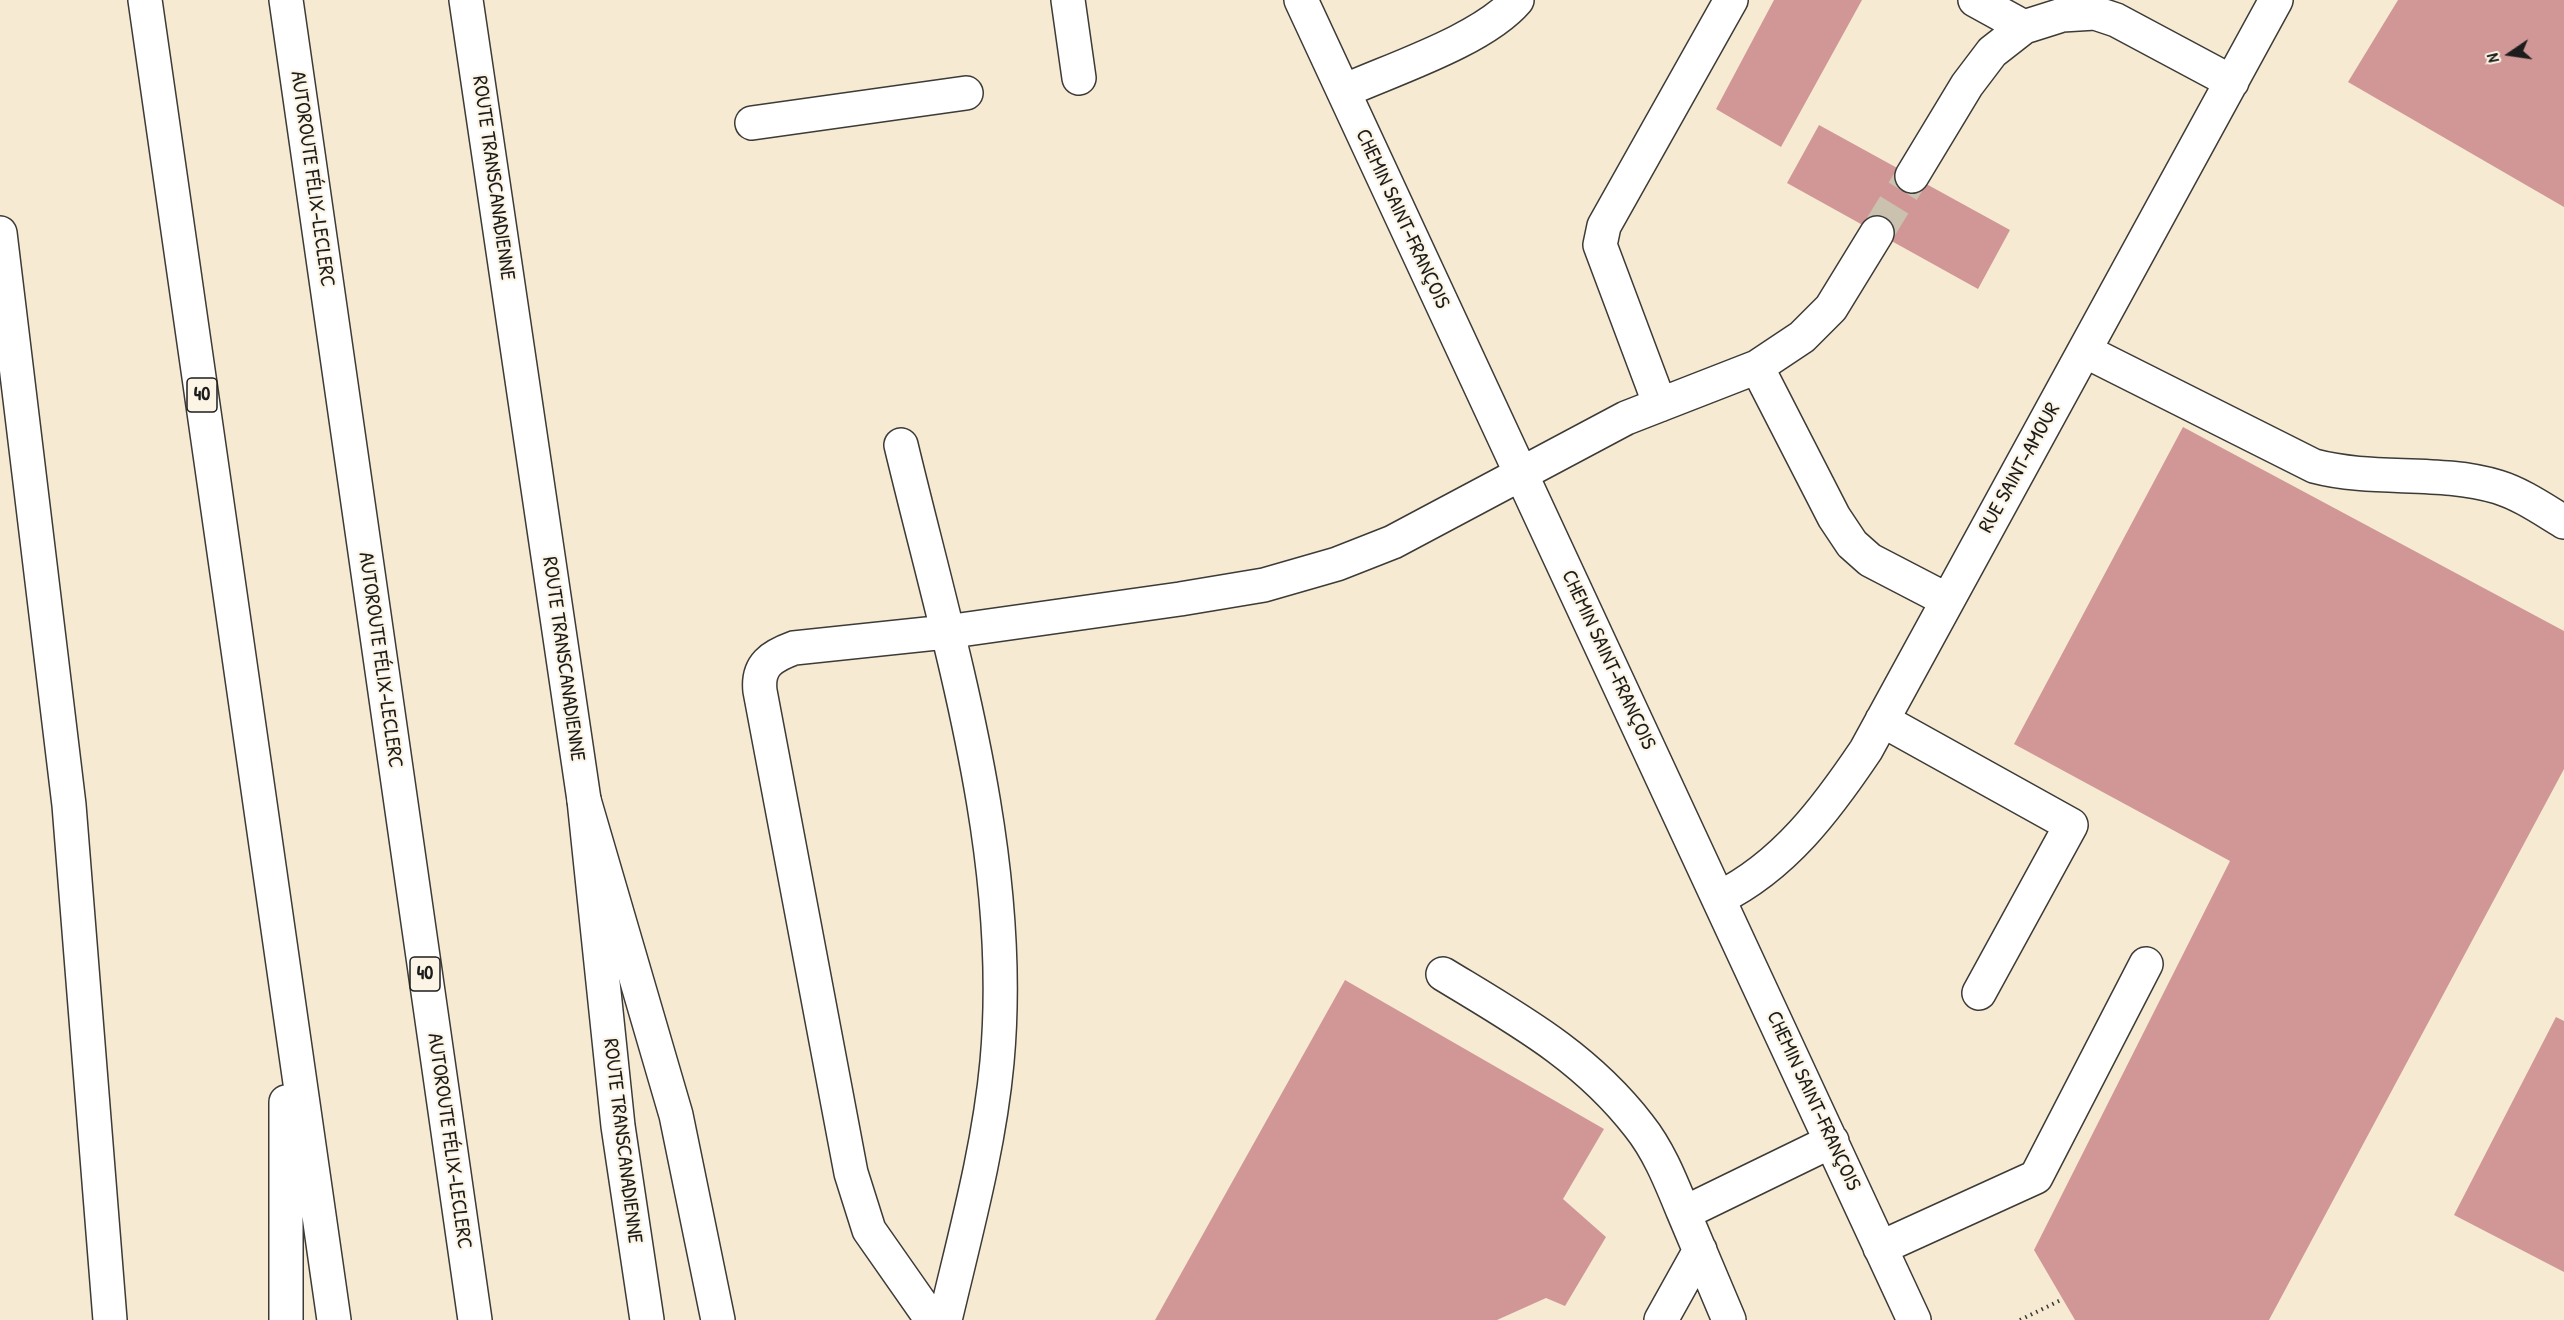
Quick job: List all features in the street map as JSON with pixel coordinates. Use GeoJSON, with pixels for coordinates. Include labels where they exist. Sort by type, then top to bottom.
{"type":"FeatureCollection","features":[{"type":"Feature","properties":{"kind":"main road","name":"40"},"geometry":{"type":"LineString","coordinates":[[146,0],[334,1320]]}},
{"type":"Feature","properties":{"kind":"main road","name":"AUTOROUTE FÉLIX-LECLERC"},"geometry":{"type":"LineString","coordinates":[[286,0],[475,1320]]}},
{"type":"Feature","properties":{"kind":"main road","name":"ROUTE TRANSCANADIENNE"},"geometry":{"type":"LineString","coordinates":[[466,0],[584,800],[618,1126],[647,1320]]}},
{"type":"Feature","properties":{"kind":"main road"},"geometry":{"type":"LineString","coordinates":[[1068,0],[1079,78]]}},
{"type":"Feature","properties":{"kind":"main road","name":"CHEMIN SAINT-FRANÇOIS"},"geometry":{"type":"LineString","coordinates":[[1301,0],[1914,1320]]}},
{"type":"Feature","properties":{"kind":"main road"},"geometry":{"type":"LineString","coordinates":[[1344,91],[1476,33],[1509,9],[1517,0]]}},
{"type":"Feature","properties":{"kind":"main road"},"geometry":{"type":"LineString","coordinates":[[1660,405],[1600,245],[1604,226],[1731,0]]}},
{"type":"Feature","properties":{"kind":"main road"},"geometry":{"type":"LineString","coordinates":[[1975,0],[2024,27]]}},
{"type":"Feature","properties":{"kind":"main road","name":"RUE SAINT-AMOUR"},"geometry":{"type":"LineString","coordinates":[[1719,898],[1737,889],[1769,866],[1800,838],[1836,794],[1882,720],[2276,0]]}},
{"type":"Feature","properties":{"kind":"main road"},"geometry":{"type":"LineString","coordinates":[[1912,176],[1992,52],[2024,27],[2062,15],[2095,13],[2116,20],[2232,81]]}},
{"type":"Feature","properties":{"kind":"main road"},"geometry":{"type":"LineString","coordinates":[[752,123],[966,93]]}},
{"type":"Feature","properties":{"kind":"main road"},"geometry":{"type":"LineString","coordinates":[[932,1320],[868,1230],[851,1173],[759,681],[765,663],[776,655],[794,648],[946,632],[1264,585],[1337,564],[1393,542],[1626,418],[1756,367],[1802,337],[1831,308],[1877,233]]}},
{"type":"Feature","properties":{"kind":"main road"},"geometry":{"type":"LineString","coordinates":[[1,247],[69,805],[110,1317]]}},
{"type":"Feature","properties":{"kind":"main road"},"geometry":{"type":"LineString","coordinates":[[2085,351],[2314,466],[2343,474],[2452,479],[2499,487],[2564,522]]}},
{"type":"Feature","properties":{"kind":"main road"},"geometry":{"type":"LineString","coordinates":[[1756,367],[1834,517],[1852,544],[1870,560],[1947,600]]}},
{"type":"Feature","properties":{"kind":"main road"},"geometry":{"type":"LineString","coordinates":[[901,445],[972,748],[990,848],[997,924],[1000,996],[991,1117],[945,1320]]}},
{"type":"Feature","properties":{"kind":"main road"},"geometry":{"type":"LineString","coordinates":[[1882,720],[2071,825],[1978,993]]}},
{"type":"Feature","properties":{"kind":"main road"},"geometry":{"type":"LineString","coordinates":[[584,800],[676,1115],[718,1320]]}},
{"type":"Feature","properties":{"kind":"main road"},"geometry":{"type":"LineString","coordinates":[[1880,1248],[2036,1177],[2146,964]]}},
{"type":"Feature","properties":{"kind":"main road"},"geometry":{"type":"LineString","coordinates":[[1443,974],[1541,1033],[1574,1057],[1609,1091],[1641,1128],[1670,1178],[1729,1320]]}},
{"type":"Feature","properties":{"kind":"main road"},"geometry":{"type":"LineString","coordinates":[[286,983],[286,1320]]}},
{"type":"Feature","properties":{"kind":"main road"},"geometry":{"type":"LineString","coordinates":[[1684,1213],[1832,1141]]}},
{"type":"Feature","properties":{"kind":"main road"},"geometry":{"type":"LineString","coordinates":[[1661,1320],[1700,1250]]}},
{"type":"Feature","properties":{"kind":"path"},"geometry":{"type":"LineString","coordinates":[[2020,1320],[2063,1299]]}},
{"type":"Feature","properties":{"kind":"building"},"geometry":{"type":"Polygon","coordinates":[[[1774,0],[1862,0],[1781,147],[1716,109],[1774,0]]]}},
{"type":"Feature","properties":{"kind":"building"},"geometry":{"type":"Polygon","coordinates":[[[2398,0],[2564,0],[2564,207],[2348,82],[2398,0]]]}},
{"type":"Feature","properties":{"kind":"building"},"geometry":{"type":"Polygon","coordinates":[[[1819,125],[2010,230],[1978,289],[1787,183],[1819,125]]]}},
{"type":"Feature","properties":{"kind":"building"},"geometry":{"type":"Polygon","coordinates":[[[2183,427],[2564,631],[2564,769],[2269,1320],[2075,1320],[2034,1250],[2230,861],[2014,744],[2183,427]]]}},
{"type":"Feature","properties":{"kind":"building"},"geometry":{"type":"Polygon","coordinates":[[[1345,980],[1604,1129],[1563,1199],[1606,1237],[1565,1306],[1546,1298],[1497,1320],[1155,1320],[1345,980]]]}},
{"type":"Feature","properties":{"kind":"building"},"geometry":{"type":"Polygon","coordinates":[[[2556,1017],[2564,1021],[2564,1272],[2454,1215],[2556,1017]]]}},
{"type":"Feature","properties":{"kind":"tunnel"},"geometry":{"type":"LineString","coordinates":[[1877,233],[1912,176]]}}]}
